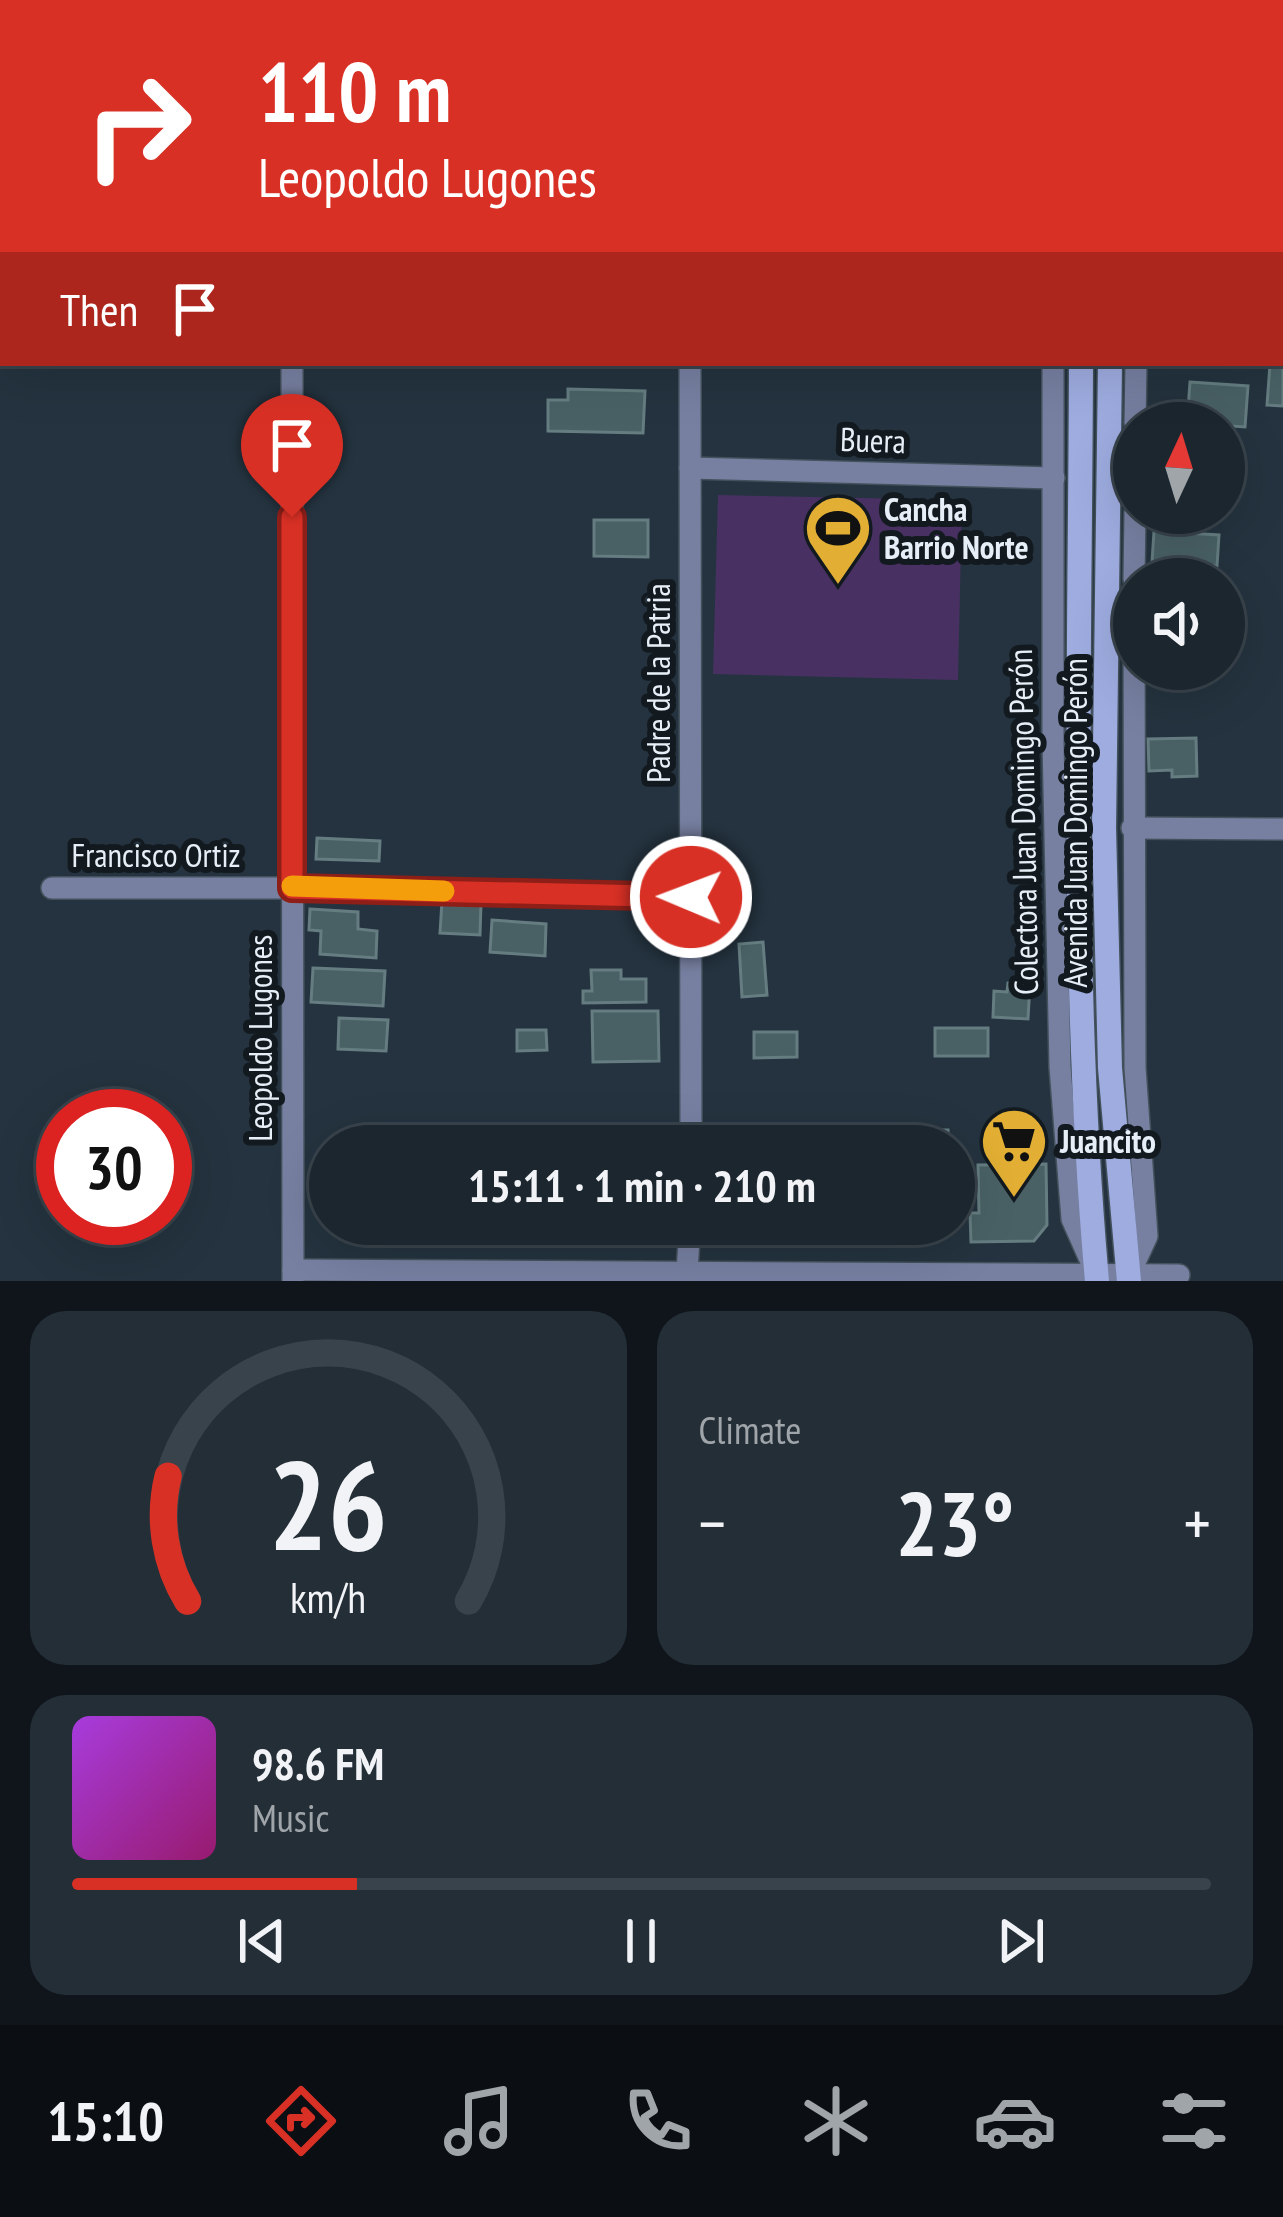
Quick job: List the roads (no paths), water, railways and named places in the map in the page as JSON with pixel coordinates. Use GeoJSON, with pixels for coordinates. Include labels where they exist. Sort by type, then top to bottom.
{"type":"FeatureCollection","features":[{"type":"Feature","properties":{"kind":"main road","name":"Avenida Juan Domingo Perón"},"geometry":{"type":"LineString","coordinates":[[1081,366],[1079,829],[1084,1068],[1097,1278]]}},
{"type":"Feature","properties":{"kind":"main road","name":"Avenida Juan Domingo Perón"},"geometry":{"type":"LineString","coordinates":[[1110,366],[1105,850],[1110,1068],[1129,1278]]}},
{"type":"Feature","properties":{"kind":"street","name":"Leopoldo Lugones"},"geometry":{"type":"LineString","coordinates":[[292,366],[293,1275]]}},
{"type":"Feature","properties":{"kind":"street","name":"Padre de la Patria"},"geometry":{"type":"LineString","coordinates":[[690,366],[691,1125]]}},
{"type":"Feature","properties":{"kind":"street","name":"Colectora Juan Domingo Perón"},"geometry":{"type":"LineString","coordinates":[[1053,366],[1052,742],[1060,1067],[1072,1219],[1097,1278]]}},
{"type":"Feature","properties":{"kind":"street"},"geometry":{"type":"LineString","coordinates":[[1136,366],[1136,402]]}},
{"type":"Feature","properties":{"kind":"street","name":"Buera"},"geometry":{"type":"LineString","coordinates":[[690,468],[1054,478]]}},
{"type":"Feature","properties":{"kind":"street"},"geometry":{"type":"LineString","coordinates":[[1129,1278],[1147,1236],[1135,1068],[1133,690]]}},
{"type":"Feature","properties":{"kind":"street"},"geometry":{"type":"LineString","coordinates":[[1132,828],[1283,829]]}},
{"type":"Feature","properties":{"kind":"street","name":"Francisco Ortiz"},"geometry":{"type":"LineString","coordinates":[[52,888],[691,897]]}},
{"type":"Feature","properties":{"kind":"street"},"geometry":{"type":"LineString","coordinates":[[687,1272],[689,1245]]}},
{"type":"Feature","properties":{"kind":"street"},"geometry":{"type":"LineString","coordinates":[[293,1275],[1179,1275]]}},
{"type":"Feature","properties":{"kind":"place","name":"Cancha Barrio Norte"},"geometry":{"type":"Point","coordinates":[838,587]}},
{"type":"Feature","properties":{"kind":"place","name":"Juancito"},"geometry":{"type":"Point","coordinates":[1014,1200]}}]}
